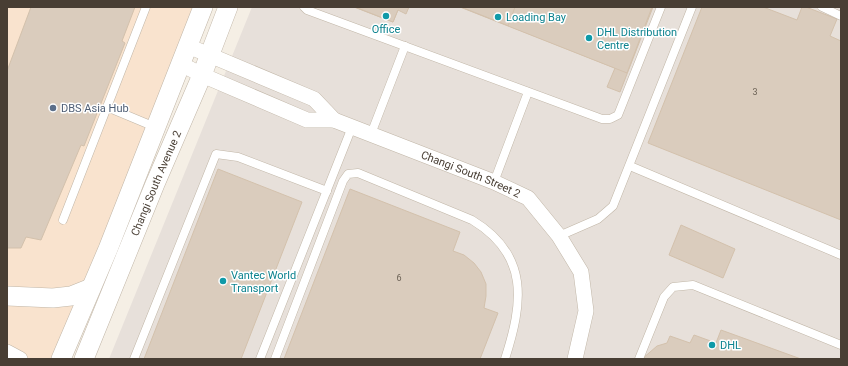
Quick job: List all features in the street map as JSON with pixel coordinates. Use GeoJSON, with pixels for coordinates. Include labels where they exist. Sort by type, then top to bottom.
{"type":"FeatureCollection","features":[{"type":"Feature","properties":{"kind":"street","name":"Changi South Avenue 2"},"geometry":{"type":"LineString","coordinates":[[61,359],[204,7]]}},
{"type":"Feature","properties":{"kind":"street","name":"Changi South Avenue 2"},"geometry":{"type":"LineString","coordinates":[[84,359],[155,184],[210,56],[228,7]]}},
{"type":"Feature","properties":{"kind":"street","name":"Changi South Street 2"},"geometry":{"type":"LineString","coordinates":[[188,46],[314,99],[334,120]]}},
{"type":"Feature","properties":{"kind":"street","name":"Changi South Street 2"},"geometry":{"type":"LineString","coordinates":[[181,64],[202,75],[307,120],[334,120],[494,182],[528,198],[559,236],[581,272],[586,311],[575,359]]}},
{"type":"Feature","properties":{"kind":"street"},"geometry":{"type":"LineString","coordinates":[[7,296],[53,298],[71,296],[91,288]]}},
{"type":"Feature","properties":{"kind":"street"},"geometry":{"type":"LineString","coordinates":[[7,352],[20,359]]}},
{"type":"Feature","properties":{"kind":"lane"},"geometry":{"type":"LineString","coordinates":[[63,220],[146,7]]}},
{"type":"Feature","properties":{"kind":"lane"},"geometry":{"type":"LineString","coordinates":[[304,7],[307,10],[528,92],[602,119],[610,120],[618,115],[661,7]]}},
{"type":"Feature","properties":{"kind":"lane"},"geometry":{"type":"LineString","coordinates":[[559,236],[598,219],[613,206],[692,7]]}},
{"type":"Feature","properties":{"kind":"lane"},"geometry":{"type":"LineString","coordinates":[[822,7],[841,16]]}},
{"type":"Feature","properties":{"kind":"lane"},"geometry":{"type":"LineString","coordinates":[[371,134],[405,46]]}},
{"type":"Feature","properties":{"kind":"lane"},"geometry":{"type":"LineString","coordinates":[[494,182],[528,92]]}},
{"type":"Feature","properties":{"kind":"lane"},"geometry":{"type":"LineString","coordinates":[[107,108],[155,127]]}},
{"type":"Feature","properties":{"kind":"lane"},"geometry":{"type":"LineString","coordinates":[[260,359],[352,127]]}},
{"type":"Feature","properties":{"kind":"lane"},"geometry":{"type":"LineString","coordinates":[[134,359],[216,154],[238,158],[327,191]]}},
{"type":"Feature","properties":{"kind":"lane"},"geometry":{"type":"LineString","coordinates":[[630,166],[841,255]]}},
{"type":"Feature","properties":{"kind":"lane"},"geometry":{"type":"LineString","coordinates":[[274,359],[343,182],[348,174],[358,173],[472,220],[486,229],[499,242],[508,256],[518,285],[519,304],[515,326],[505,359]]}},
{"type":"Feature","properties":{"kind":"lane"},"geometry":{"type":"LineString","coordinates":[[638,359],[664,297],[673,287],[693,285],[841,345]]}},
{"type":"Feature","properties":{"kind":"shaded area"},"geometry":{"type":"Polygon","coordinates":[[[7,7],[201,7],[61,359],[7,359],[7,7]]]}},
{"type":"Feature","properties":{"kind":"shaded area"},"geometry":{"type":"Polygon","coordinates":[[[252,7],[841,7],[841,359],[109,359],[252,7]]]}},
{"type":"Feature","properties":{"kind":"building","name":"DBS Asia Hub"},"geometry":{"type":"Polygon","coordinates":[[[31,7],[135,7],[122,41],[125,43],[84,146],[81,145],[41,240],[26,237],[21,248],[7,248],[7,71],[31,7]]]}},
{"type":"Feature","properties":{"kind":"building","name":"Office"},"geometry":{"type":"Polygon","coordinates":[[[354,7],[399,7],[393,22],[354,7]]]}},
{"type":"Feature","properties":{"kind":"building","name":"Office"},"geometry":{"type":"Polygon","coordinates":[[[355,7],[409,7],[406,14],[398,10],[393,22],[355,7]]]}},
{"type":"Feature","properties":{"kind":"building","name":"Loading Bay"},"geometry":{"type":"Polygon","coordinates":[[[460,7],[515,7],[508,26],[460,7]]]}},
{"type":"Feature","properties":{"kind":"building","name":"DHL Distribution Centre"},"geometry":{"type":"Polygon","coordinates":[[[461,7],[653,7],[620,92],[607,87],[615,68],[461,7]]]}},
{"type":"Feature","properties":{"kind":"building","name":"DHL Distribution Centre"},"geometry":{"type":"Polygon","coordinates":[[[515,7],[652,7],[627,73],[508,26],[515,7]]]}},
{"type":"Feature","properties":{"kind":"building"},"geometry":{"type":"Polygon","coordinates":[[[702,7],[763,7],[797,20],[802,7],[806,7],[837,19],[830,36],[841,41],[841,220],[648,143],[702,7]]]}},
{"type":"Feature","properties":{"kind":"building","name":"Vantec World Transport"},"geometry":{"type":"Polygon","coordinates":[[[218,169],[302,202],[241,359],[144,359],[218,169]]]}},
{"type":"Feature","properties":{"kind":"building"},"geometry":{"type":"Polygon","coordinates":[[[350,189],[460,232],[453,251],[464,255],[474,263],[481,272],[486,284],[484,308],[498,313],[480,359],[284,359],[350,189]]]}},
{"type":"Feature","properties":{"kind":"building"},"geometry":{"type":"Polygon","coordinates":[[[681,225],[735,249],[723,278],[669,255],[681,225]]]}},
{"type":"Feature","properties":{"kind":"building","name":"DHL"},"geometry":{"type":"Polygon","coordinates":[[[721,330],[801,359],[642,359],[657,346],[667,343],[670,336],[690,343],[694,335],[716,343],[721,330]]]}},
{"type":"Feature","properties":{"kind":"place","name":"Office"},"geometry":{"type":"Point","coordinates":[386,16]}},
{"type":"Feature","properties":{"kind":"place","name":"Loading Bay"},"geometry":{"type":"Point","coordinates":[498,17]}},
{"type":"Feature","properties":{"kind":"place","name":"DHL Distribution Centre"},"geometry":{"type":"Point","coordinates":[589,38]}},
{"type":"Feature","properties":{"kind":"place","name":"DBS Asia Hub"},"geometry":{"type":"Point","coordinates":[53,108]}},
{"type":"Feature","properties":{"kind":"place","name":"Vantec World Transport"},"geometry":{"type":"Point","coordinates":[223,281]}},
{"type":"Feature","properties":{"kind":"place","name":"DHL"},"geometry":{"type":"Point","coordinates":[712,345]}}]}
